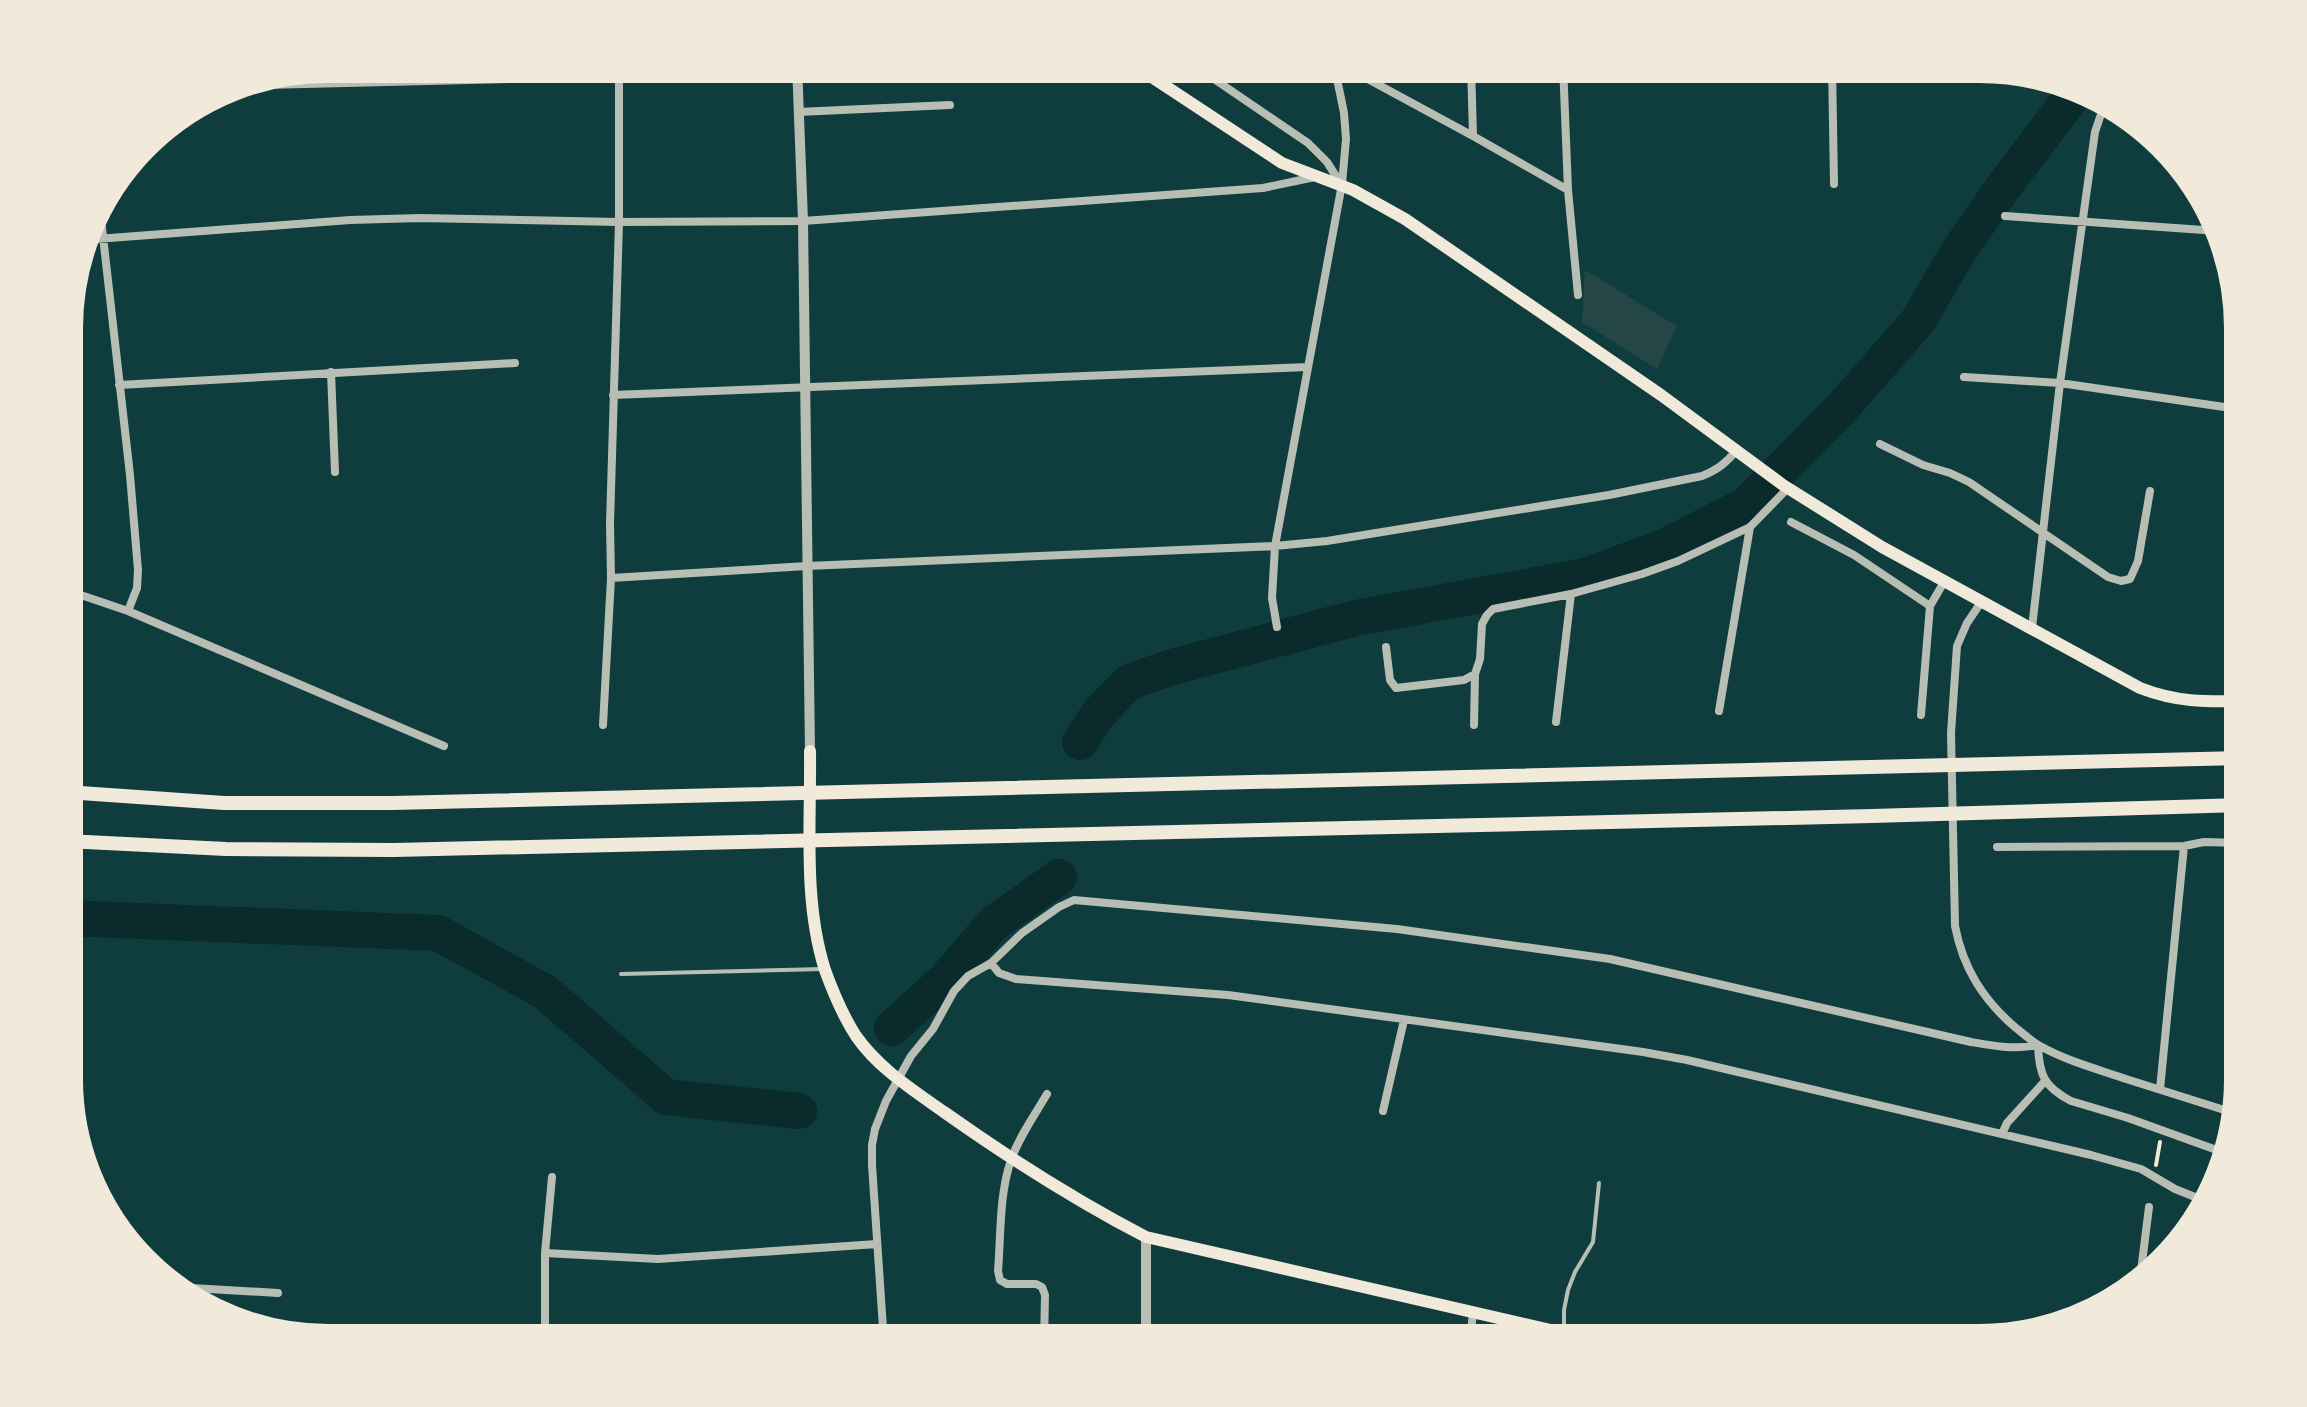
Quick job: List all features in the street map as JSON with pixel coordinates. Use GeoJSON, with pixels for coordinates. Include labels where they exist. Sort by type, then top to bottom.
{"type":"FeatureCollection","features":[{"type":"Feature","properties":{"kind":"highway"},"geometry":{"type":"LineString","coordinates":[[78,793],[170,801],[291,804],[2228,758]]}},
{"type":"Feature","properties":{"kind":"highway"},"geometry":{"type":"LineString","coordinates":[[78,842],[170,848],[308,850],[1841,817],[2228,805]]}},
{"type":"Feature","properties":{"kind":"main road"},"geometry":{"type":"LineString","coordinates":[[1154,78],[1282,163],[1342,184],[1430,236],[1661,395],[1786,487],[1882,547],[2140,688],[2180,700],[2228,701]]}},
{"type":"Feature","properties":{"kind":"main road"},"geometry":{"type":"LineString","coordinates":[[810,751],[812,904],[825,969],[841,1009],[857,1037],[898,1079],[1011,1160],[1146,1237],[1544,1328]]}},
{"type":"Feature","properties":{"kind":"street"},"geometry":{"type":"LineString","coordinates":[[1213,78],[1308,143],[1327,162],[1342,184]]}},
{"type":"Feature","properties":{"kind":"street"},"geometry":{"type":"LineString","coordinates":[[1277,627],[1272,598],[1275,546],[1342,184],[1345,126],[1339,78]]}},
{"type":"Feature","properties":{"kind":"street"},"geometry":{"type":"LineString","coordinates":[[1364,78],[1568,190]]}},
{"type":"Feature","properties":{"kind":"street"},"geometry":{"type":"LineString","coordinates":[[1471,78],[1473,136]]}},
{"type":"Feature","properties":{"kind":"street"},"geometry":{"type":"LineString","coordinates":[[1564,78],[1568,190],[1578,295]]}},
{"type":"Feature","properties":{"kind":"street"},"geometry":{"type":"LineString","coordinates":[[1832,78],[1834,184]]}},
{"type":"Feature","properties":{"kind":"street"},"geometry":{"type":"LineString","coordinates":[[272,85],[510,79]]}},
{"type":"Feature","properties":{"kind":"street"},"geometry":{"type":"LineString","coordinates":[[603,725],[611,578],[619,79]]}},
{"type":"Feature","properties":{"kind":"street"},"geometry":{"type":"LineString","coordinates":[[797,79],[803,221],[810,751]]}},
{"type":"Feature","properties":{"kind":"street"},"geometry":{"type":"LineString","coordinates":[[798,112],[950,105]]}},
{"type":"Feature","properties":{"kind":"street"},"geometry":{"type":"LineString","coordinates":[[2032,628],[2060,383],[2095,132],[2103,111]]}},
{"type":"Feature","properties":{"kind":"street"},"geometry":{"type":"LineString","coordinates":[[94,239],[350,220],[803,221],[1263,188],[1316,176]]}},
{"type":"Feature","properties":{"kind":"street"},"geometry":{"type":"LineString","coordinates":[[2005,216],[2209,230]]}},
{"type":"Feature","properties":{"kind":"street"},"geometry":{"type":"LineString","coordinates":[[102,223],[138,570],[137,588],[128,611]]}},
{"type":"Feature","properties":{"kind":"street"},"geometry":{"type":"LineString","coordinates":[[119,385],[515,363]]}},
{"type":"Feature","properties":{"kind":"street"},"geometry":{"type":"LineString","coordinates":[[613,395],[1308,367]]}},
{"type":"Feature","properties":{"kind":"street"},"geometry":{"type":"LineString","coordinates":[[331,372],[335,472]]}},
{"type":"Feature","properties":{"kind":"street"},"geometry":{"type":"LineString","coordinates":[[1964,377],[2060,383],[2228,408]]}},
{"type":"Feature","properties":{"kind":"street"},"geometry":{"type":"LineString","coordinates":[[1880,444],[1923,465],[1969,482],[2108,577],[2126,581],[2138,561],[2150,491]]}},
{"type":"Feature","properties":{"kind":"street"},"geometry":{"type":"LineString","coordinates":[[611,578],[1327,541],[1609,495],[1702,476],[1726,463],[1736,451]]}},
{"type":"Feature","properties":{"kind":"street"},"geometry":{"type":"LineString","coordinates":[[1474,725],[1475,674],[1480,659],[1482,624],[1487,615],[1500,606],[1571,594],[1678,561],[1750,527],[1786,487]]}},
{"type":"Feature","properties":{"kind":"street"},"geometry":{"type":"LineString","coordinates":[[1791,522],[1854,555],[1930,606]]}},
{"type":"Feature","properties":{"kind":"street"},"geometry":{"type":"LineString","coordinates":[[1719,711],[1750,527]]}},
{"type":"Feature","properties":{"kind":"street"},"geometry":{"type":"LineString","coordinates":[[1921,715],[1930,606],[1944,582]]}},
{"type":"Feature","properties":{"kind":"street"},"geometry":{"type":"LineString","coordinates":[[78,594],[128,611],[444,746]]}},
{"type":"Feature","properties":{"kind":"street"},"geometry":{"type":"LineString","coordinates":[[1556,722],[1571,594]]}},
{"type":"Feature","properties":{"kind":"street"},"geometry":{"type":"LineString","coordinates":[[1982,601],[1967,623],[1957,646],[1951,733],[1955,926],[1968,969],[1991,1004],[2038,1045],[2077,1063],[2226,1110]]}},
{"type":"Feature","properties":{"kind":"street"},"geometry":{"type":"LineString","coordinates":[[1386,647],[1393,687],[1400,689],[1464,680],[1475,674]]}},
{"type":"Feature","properties":{"kind":"street"},"geometry":{"type":"LineString","coordinates":[[1997,847],[2184,846],[2204,842],[2228,843]]}},
{"type":"Feature","properties":{"kind":"street"},"geometry":{"type":"LineString","coordinates":[[2160,1089],[2184,846]]}},
{"type":"Feature","properties":{"kind":"street"},"geometry":{"type":"LineString","coordinates":[[883,1329],[872,1145],[878,1118],[911,1056],[933,1029],[961,983],[991,963],[1022,933],[1074,900],[1397,929],[1610,959],[1971,1042],[2005,1048],[2038,1045]]}},
{"type":"Feature","properties":{"kind":"street"},"geometry":{"type":"LineString","coordinates":[[991,963],[999,973],[1016,979],[1228,995],[1687,1060],[2091,1155],[2141,1169],[2198,1198]]}},
{"type":"Feature","properties":{"kind":"street"},"geometry":{"type":"LineString","coordinates":[[1383,1111],[1404,1020]]}},
{"type":"Feature","properties":{"kind":"street"},"geometry":{"type":"LineString","coordinates":[[2038,1045],[2038,1062],[2045,1081],[2058,1094],[2218,1150]]}},
{"type":"Feature","properties":{"kind":"street"},"geometry":{"type":"LineString","coordinates":[[2002,1134],[2012,1116],[2045,1081]]}},
{"type":"Feature","properties":{"kind":"street"},"geometry":{"type":"LineString","coordinates":[[1044,1329],[1045,1295],[1042,1287],[1036,1284],[1007,1284],[999,1276],[1005,1181],[1019,1142],[1047,1094]]}},
{"type":"Feature","properties":{"kind":"street"},"geometry":{"type":"LineString","coordinates":[[545,1329],[545,1253],[552,1177]]}},
{"type":"Feature","properties":{"kind":"street"},"geometry":{"type":"LineString","coordinates":[[2141,1268],[2149,1207]]}},
{"type":"Feature","properties":{"kind":"street"},"geometry":{"type":"LineString","coordinates":[[1146,1237],[1146,1329]]}},
{"type":"Feature","properties":{"kind":"street"},"geometry":{"type":"LineString","coordinates":[[545,1253],[658,1259],[877,1244]]}},
{"type":"Feature","properties":{"kind":"street"},"geometry":{"type":"LineString","coordinates":[[193,1288],[278,1293]]}},
{"type":"Feature","properties":{"kind":"street"},"geometry":{"type":"LineString","coordinates":[[1471,1328],[1473,1312]]}},
{"type":"Feature","properties":{"kind":"lane"},"geometry":{"type":"LineString","coordinates":[[621,974],[825,969]]}},
{"type":"Feature","properties":{"kind":"lane"},"geometry":{"type":"LineString","coordinates":[[1564,1328],[1568,1290],[1593,1242],[1599,1183]]}},
{"type":"Feature","properties":{"kind":"shaded area"},"geometry":{"type":"Polygon","coordinates":[[[1585,270],[1677,326],[1657,369],[1582,322],[1585,270]]]}},
{"type":"Feature","properties":{"kind":"waterway"},"geometry":{"type":"LineString","coordinates":[[1080,742],[1099,713],[1129,682],[1169,668],[1356,618],[1585,576],[1662,548],[1746,505],[1840,410],[1918,321],[1958,252],[2072,96]]}},
{"type":"Feature","properties":{"kind":"waterway"},"geometry":{"type":"LineString","coordinates":[[892,1028],[945,980],[994,923],[1059,877]]}},
{"type":"Feature","properties":{"kind":"waterway"},"geometry":{"type":"LineString","coordinates":[[78,918],[438,933],[545,992],[666,1097],[799,1111]]}}]}
